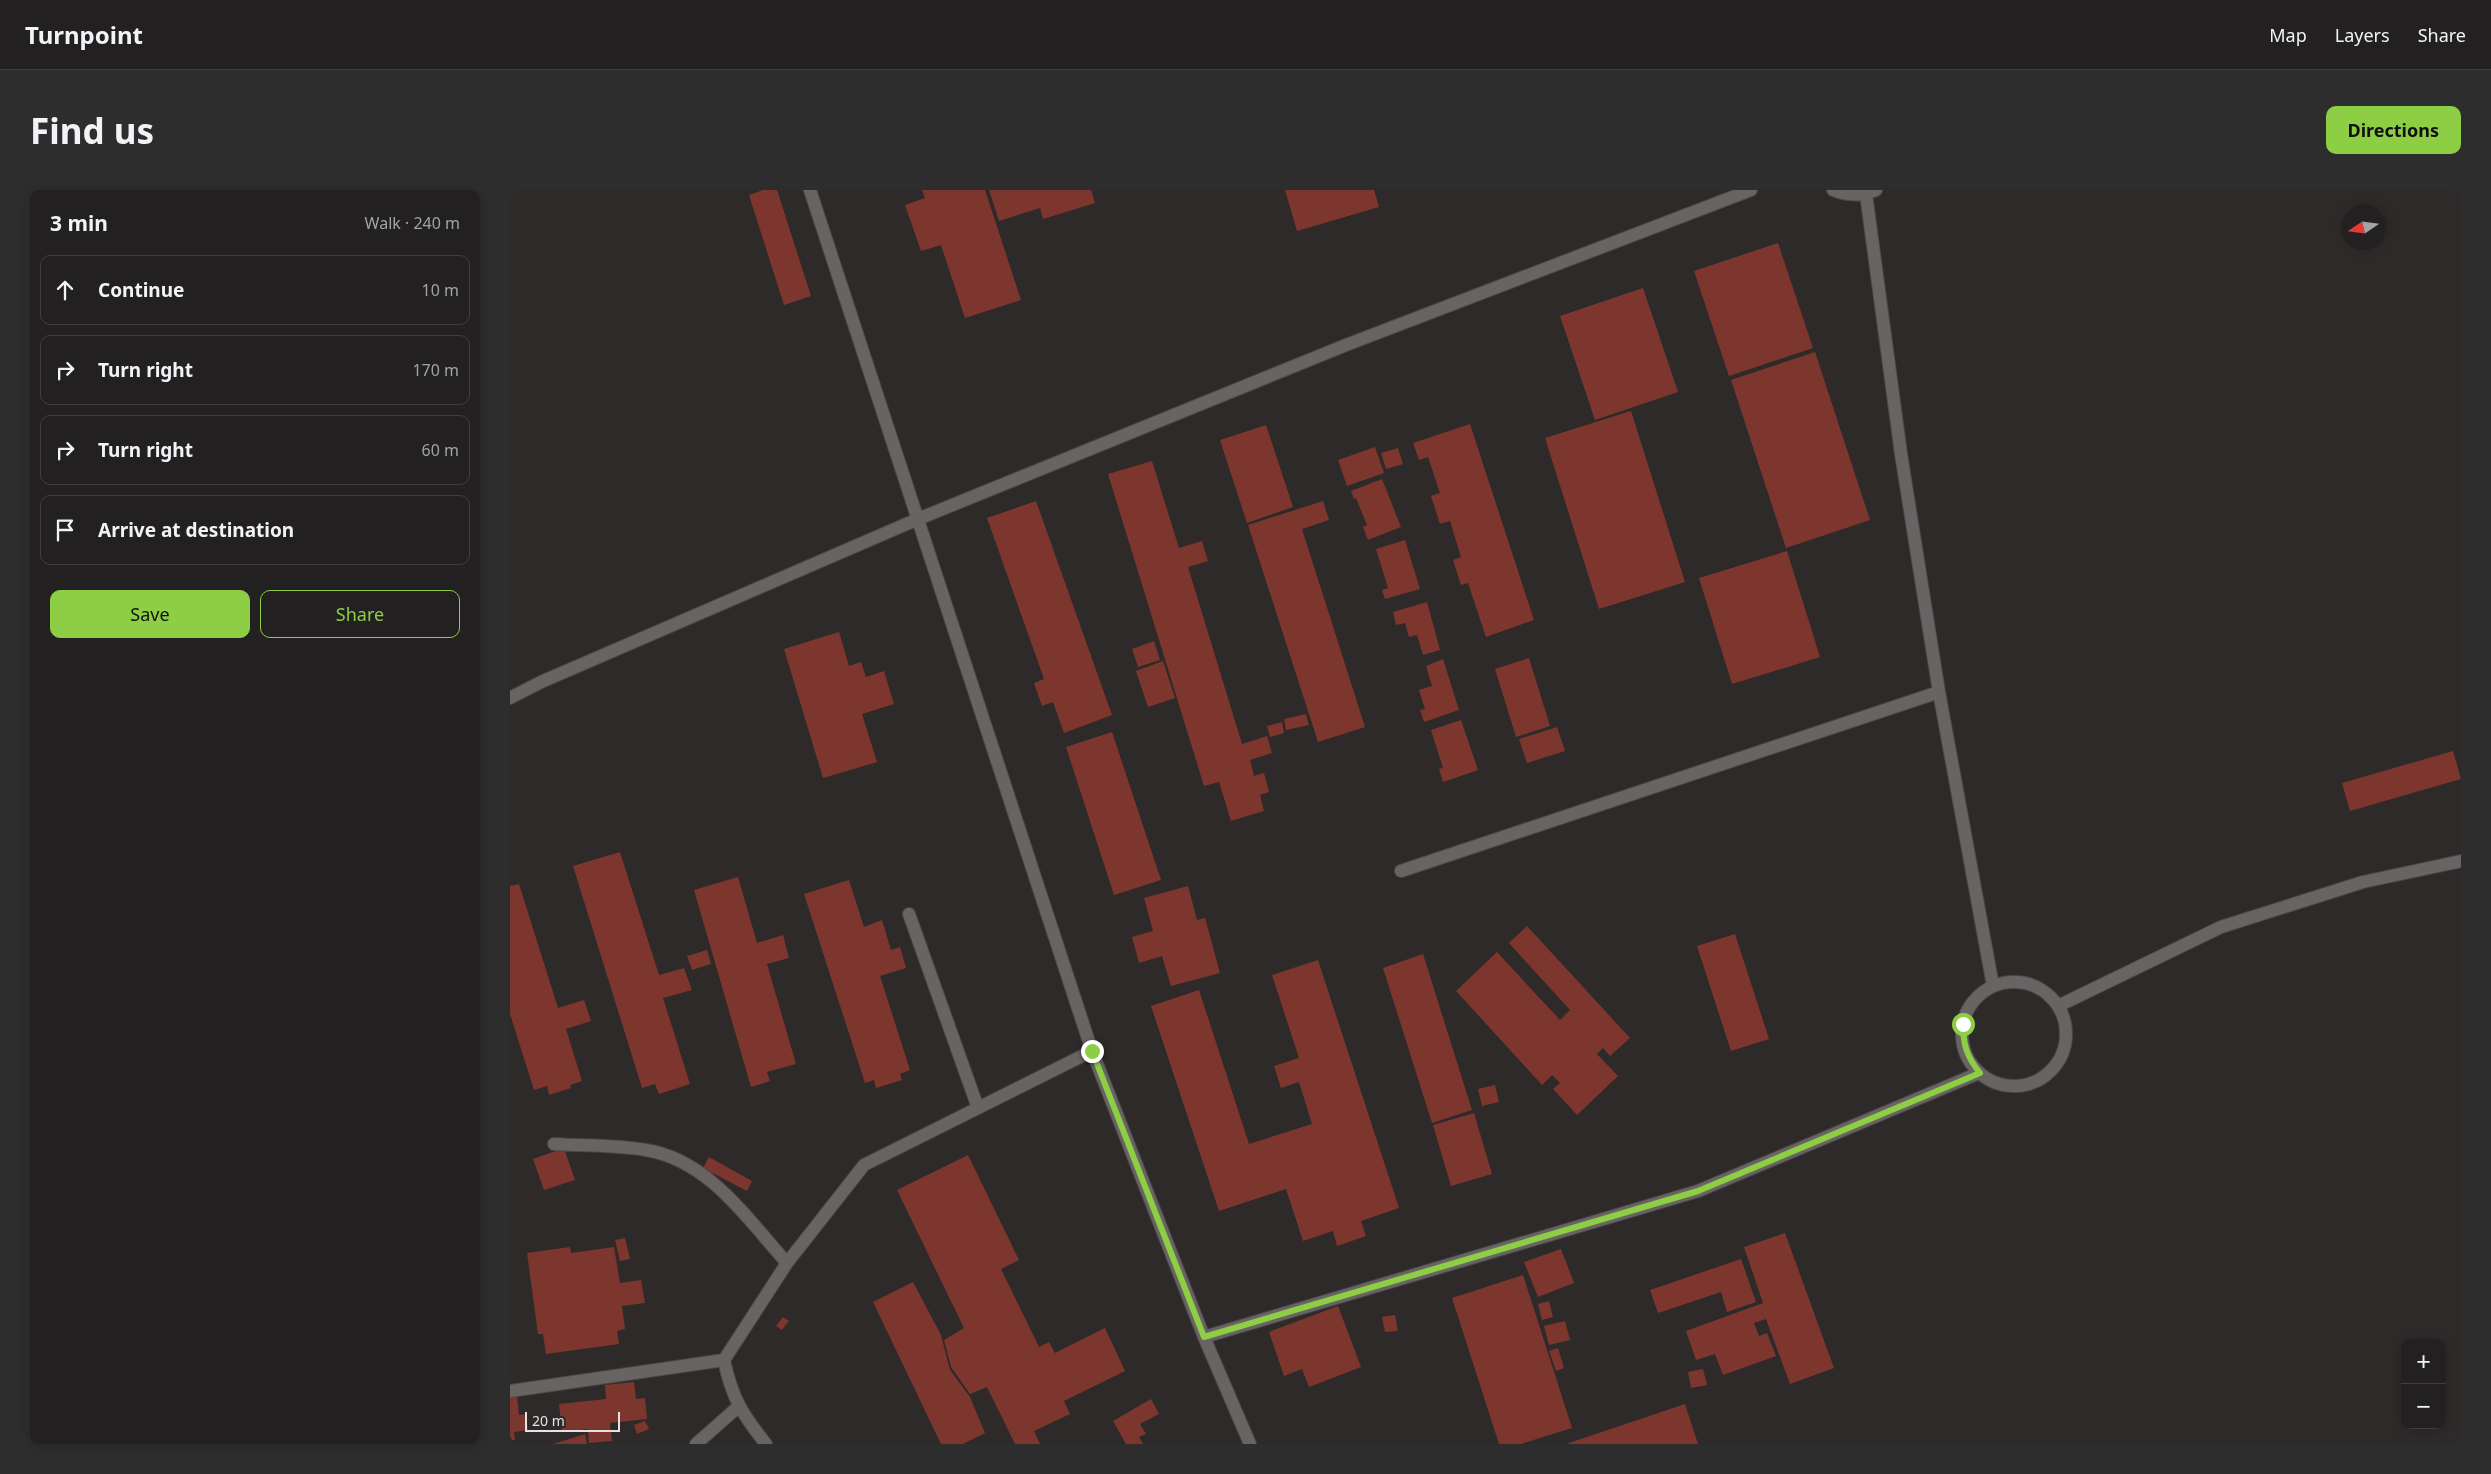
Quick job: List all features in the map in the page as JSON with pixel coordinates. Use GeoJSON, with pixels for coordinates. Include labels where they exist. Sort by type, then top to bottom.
{"type":"FeatureCollection","features":[{"type":"Feature","properties":{"kind":"lane"},"geometry":{"type":"LineString","coordinates":[[810,190],[1092,1051],[1204,1337],[1250,1444]]}},
{"type":"Feature","properties":{"kind":"lane"},"geometry":{"type":"LineString","coordinates":[[510,698],[541,682],[918,519],[1346,345],[1752,190]]}},
{"type":"Feature","properties":{"kind":"lane"},"geometry":{"type":"LineString","coordinates":[[1834,190],[1853,195],[1871,192],[1900,454],[1939,692],[1993,986]]}},
{"type":"Feature","properties":{"kind":"lane"},"geometry":{"type":"LineString","coordinates":[[1401,871],[1939,692]]}},
{"type":"Feature","properties":{"kind":"lane"},"geometry":{"type":"LineString","coordinates":[[2058,1006],[2221,928],[2363,882],[2461,861]]}},
{"type":"Feature","properties":{"kind":"lane"},"geometry":{"type":"LineString","coordinates":[[909,914],[978,1108]]}},
{"type":"Feature","properties":{"kind":"lane"},"geometry":{"type":"LineString","coordinates":[[2007,982],[2022,982],[2042,991],[2058,1006],[2065,1024],[2065,1042],[2059,1060],[2047,1074],[2031,1083],[2013,1086],[1995,1082],[1980,1073],[1968,1059],[1963,1042],[1963,1024],[1969,1008],[1980,994],[1993,986],[2007,982]]}},
{"type":"Feature","properties":{"kind":"lane"},"geometry":{"type":"LineString","coordinates":[[766,1444],[738,1407],[729,1384],[724,1360],[787,1263],[864,1165],[1092,1051]]}},
{"type":"Feature","properties":{"kind":"lane"},"geometry":{"type":"LineString","coordinates":[[1204,1337],[1698,1191],[1980,1073]]}},
{"type":"Feature","properties":{"kind":"lane"},"geometry":{"type":"LineString","coordinates":[[554,1144],[648,1150],[683,1163],[714,1182],[787,1263]]}},
{"type":"Feature","properties":{"kind":"lane"},"geometry":{"type":"LineString","coordinates":[[510,1392],[724,1360]]}},
{"type":"Feature","properties":{"kind":"lane"},"geometry":{"type":"LineString","coordinates":[[696,1444],[738,1407]]}},
{"type":"Feature","properties":{"kind":"building"},"geometry":{"type":"Polygon","coordinates":[[[763,190],[777,190],[811,296],[784,305],[749,195],[763,190]]]}},
{"type":"Feature","properties":{"kind":"building"},"geometry":{"type":"Polygon","coordinates":[[[922,190],[985,190],[1021,300],[965,318],[941,245],[921,251],[905,205],[925,198],[922,190]]]}},
{"type":"Feature","properties":{"kind":"building"},"geometry":{"type":"Polygon","coordinates":[[[989,190],[1091,190],[1095,203],[1043,219],[1040,208],[999,221],[989,190]]]}},
{"type":"Feature","properties":{"kind":"building"},"geometry":{"type":"Polygon","coordinates":[[[1285,190],[1374,190],[1379,207],[1297,231],[1285,190]]]}},
{"type":"Feature","properties":{"kind":"building"},"geometry":{"type":"Polygon","coordinates":[[[1778,243],[1813,348],[1729,376],[1694,271],[1778,243]]]}},
{"type":"Feature","properties":{"kind":"building"},"geometry":{"type":"Polygon","coordinates":[[[1643,288],[1678,392],[1595,420],[1560,316],[1643,288]]]}},
{"type":"Feature","properties":{"kind":"building"},"geometry":{"type":"Polygon","coordinates":[[[1815,352],[1870,520],[1786,548],[1731,380],[1815,352]]]}},
{"type":"Feature","properties":{"kind":"building"},"geometry":{"type":"Polygon","coordinates":[[[1631,411],[1685,582],[1599,609],[1545,438],[1631,411]]]}},
{"type":"Feature","properties":{"kind":"building"},"geometry":{"type":"Polygon","coordinates":[[[1470,424],[1534,620],[1486,637],[1468,583],[1461,585],[1453,560],[1461,557],[1450,521],[1440,524],[1431,496],[1440,493],[1428,457],[1419,460],[1413,443],[1470,424]]]}},
{"type":"Feature","properties":{"kind":"building"},"geometry":{"type":"Polygon","coordinates":[[[1266,425],[1293,507],[1247,523],[1220,440],[1266,425]]]}},
{"type":"Feature","properties":{"kind":"building"},"geometry":{"type":"Polygon","coordinates":[[[1375,447],[1384,473],[1347,486],[1338,460],[1375,447]]]}},
{"type":"Feature","properties":{"kind":"building"},"geometry":{"type":"Polygon","coordinates":[[[1398,448],[1403,464],[1386,469],[1381,453],[1398,448]]]}},
{"type":"Feature","properties":{"kind":"building"},"geometry":{"type":"Polygon","coordinates":[[[1152,461],[1179,548],[1202,541],[1208,561],[1188,567],[1242,744],[1267,736],[1272,753],[1250,760],[1254,776],[1264,773],[1269,792],[1260,795],[1264,811],[1231,821],[1219,782],[1204,786],[1108,474],[1152,461]]]}},
{"type":"Feature","properties":{"kind":"building"},"geometry":{"type":"Polygon","coordinates":[[[1382,479],[1401,527],[1368,540],[1363,527],[1367,525],[1356,498],[1354,499],[1351,491],[1382,479]]]}},
{"type":"Feature","properties":{"kind":"building"},"geometry":{"type":"Polygon","coordinates":[[[1036,501],[1112,715],[1064,733],[1053,702],[1042,706],[1034,683],[1044,679],[987,518],[1036,501]]]}},
{"type":"Feature","properties":{"kind":"building"},"geometry":{"type":"Polygon","coordinates":[[[1323,501],[1329,520],[1302,529],[1365,727],[1318,742],[1248,525],[1323,501]]]}},
{"type":"Feature","properties":{"kind":"building"},"geometry":{"type":"Polygon","coordinates":[[[1405,540],[1420,589],[1385,599],[1382,590],[1388,588],[1376,549],[1405,540]]]}},
{"type":"Feature","properties":{"kind":"building"},"geometry":{"type":"Polygon","coordinates":[[[1787,551],[1820,657],[1732,684],[1699,578],[1787,551]]]}},
{"type":"Feature","properties":{"kind":"building"},"geometry":{"type":"Polygon","coordinates":[[[1427,602],[1440,650],[1423,655],[1417,635],[1409,637],[1405,623],[1396,625],[1393,612],[1427,602]]]}},
{"type":"Feature","properties":{"kind":"building"},"geometry":{"type":"Polygon","coordinates":[[[839,632],[849,666],[861,662],[866,677],[884,671],[894,704],[862,714],[877,762],[823,778],[784,649],[839,632]]]}},
{"type":"Feature","properties":{"kind":"building"},"geometry":{"type":"Polygon","coordinates":[[[1154,641],[1160,660],[1138,667],[1132,649],[1154,641]]]}},
{"type":"Feature","properties":{"kind":"building"},"geometry":{"type":"Polygon","coordinates":[[[1529,658],[1550,726],[1516,737],[1495,669],[1529,658]]]}},
{"type":"Feature","properties":{"kind":"building"},"geometry":{"type":"Polygon","coordinates":[[[1443,659],[1459,710],[1424,722],[1420,710],[1425,709],[1419,690],[1432,686],[1426,666],[1443,659]]]}},
{"type":"Feature","properties":{"kind":"building"},"geometry":{"type":"Polygon","coordinates":[[[1163,661],[1175,698],[1148,707],[1136,671],[1163,661]]]}},
{"type":"Feature","properties":{"kind":"building"},"geometry":{"type":"Polygon","coordinates":[[[1306,714],[1309,725],[1286,730],[1284,719],[1306,714]]]}},
{"type":"Feature","properties":{"kind":"building"},"geometry":{"type":"Polygon","coordinates":[[[1461,720],[1478,770],[1443,782],[1439,769],[1443,768],[1431,730],[1461,720]]]}},
{"type":"Feature","properties":{"kind":"building"},"geometry":{"type":"Polygon","coordinates":[[[1282,722],[1284,733],[1270,737],[1267,726],[1282,722]]]}},
{"type":"Feature","properties":{"kind":"building"},"geometry":{"type":"Polygon","coordinates":[[[1557,727],[1565,751],[1527,763],[1519,739],[1557,727]]]}},
{"type":"Feature","properties":{"kind":"building"},"geometry":{"type":"Polygon","coordinates":[[[1112,732],[1161,880],[1114,895],[1066,747],[1112,732]]]}},
{"type":"Feature","properties":{"kind":"building"},"geometry":{"type":"Polygon","coordinates":[[[2453,751],[2461,779],[2350,811],[2342,783],[2453,751]]]}},
{"type":"Feature","properties":{"kind":"building"},"geometry":{"type":"Polygon","coordinates":[[[620,852],[659,975],[684,968],[692,990],[663,998],[690,1084],[659,1094],[655,1084],[642,1088],[573,866],[620,852]]]}},
{"type":"Feature","properties":{"kind":"building"},"geometry":{"type":"Polygon","coordinates":[[[738,877],[757,943],[783,935],[789,958],[767,964],[796,1064],[767,1072],[770,1081],[751,1087],[694,890],[738,877]]]}},
{"type":"Feature","properties":{"kind":"building"},"geometry":{"type":"Polygon","coordinates":[[[849,880],[864,927],[882,920],[891,950],[900,947],[906,968],[880,976],[910,1070],[900,1074],[902,1080],[876,1088],[874,1080],[865,1083],[804,894],[849,880]]]}},
{"type":"Feature","properties":{"kind":"building"},"geometry":{"type":"Polygon","coordinates":[[[519,884],[558,1008],[584,1000],[591,1021],[566,1029],[582,1081],[570,1085],[571,1088],[549,1095],[547,1086],[534,1090],[510,1014],[510,886],[519,884]]]}},
{"type":"Feature","properties":{"kind":"building"},"geometry":{"type":"Polygon","coordinates":[[[1188,886],[1197,920],[1205,918],[1220,973],[1171,986],[1162,956],[1139,963],[1132,937],[1153,931],[1144,898],[1188,886]]]}},
{"type":"Feature","properties":{"kind":"building"},"geometry":{"type":"Polygon","coordinates":[[[1527,926],[1630,1038],[1610,1056],[1603,1048],[1597,1054],[1618,1076],[1577,1115],[1553,1089],[1560,1083],[1552,1075],[1542,1085],[1456,991],[1497,952],[1560,1020],[1570,1010],[1509,943],[1527,926]]]}},
{"type":"Feature","properties":{"kind":"building"},"geometry":{"type":"Polygon","coordinates":[[[1735,934],[1769,1039],[1731,1051],[1697,946],[1735,934]]]}},
{"type":"Feature","properties":{"kind":"building"},"geometry":{"type":"Polygon","coordinates":[[[707,950],[711,964],[692,970],[687,956],[707,950]]]}},
{"type":"Feature","properties":{"kind":"building"},"geometry":{"type":"Polygon","coordinates":[[[1423,954],[1472,1110],[1432,1123],[1383,968],[1423,954]]]}},
{"type":"Feature","properties":{"kind":"building"},"geometry":{"type":"Polygon","coordinates":[[[1318,960],[1399,1208],[1361,1221],[1366,1236],[1337,1246],[1333,1231],[1303,1241],[1286,1189],[1219,1211],[1151,1006],[1199,990],[1249,1144],[1312,1124],[1299,1082],[1281,1088],[1274,1066],[1299,1058],[1272,975],[1318,960]]]}},
{"type":"Feature","properties":{"kind":"building"},"geometry":{"type":"Polygon","coordinates":[[[1495,1085],[1499,1102],[1482,1106],[1478,1089],[1495,1085]]]}},
{"type":"Feature","properties":{"kind":"building"},"geometry":{"type":"Polygon","coordinates":[[[1474,1113],[1492,1174],[1451,1186],[1433,1125],[1474,1113]]]}},
{"type":"Feature","properties":{"kind":"building"},"geometry":{"type":"Polygon","coordinates":[[[564,1148],[575,1180],[544,1190],[533,1159],[564,1148]]]}},
{"type":"Feature","properties":{"kind":"building"},"geometry":{"type":"Polygon","coordinates":[[[968,1155],[1019,1260],[1001,1269],[1039,1347],[1049,1342],[1055,1353],[1105,1328],[1125,1371],[1064,1401],[1070,1414],[1034,1431],[1040,1444],[1015,1444],[987,1387],[970,1394],[951,1367],[944,1340],[964,1328],[897,1190],[968,1155]]]}},
{"type":"Feature","properties":{"kind":"building"},"geometry":{"type":"Polygon","coordinates":[[[709,1157],[752,1181],[747,1191],[703,1168],[709,1157]]]}},
{"type":"Feature","properties":{"kind":"building"},"geometry":{"type":"Polygon","coordinates":[[[1785,1233],[1834,1368],[1790,1384],[1766,1319],[1754,1323],[1759,1336],[1767,1333],[1776,1356],[1723,1375],[1715,1354],[1696,1360],[1686,1331],[1763,1303],[1744,1247],[1785,1233]]]}},
{"type":"Feature","properties":{"kind":"building"},"geometry":{"type":"Polygon","coordinates":[[[625,1238],[630,1259],[620,1261],[615,1240],[625,1238]]]}},
{"type":"Feature","properties":{"kind":"building"},"geometry":{"type":"Polygon","coordinates":[[[570,1247],[571,1253],[614,1247],[620,1283],[641,1280],[645,1303],[622,1306],[625,1329],[617,1331],[619,1344],[546,1354],[543,1334],[538,1334],[527,1253],[570,1247]]]}},
{"type":"Feature","properties":{"kind":"building"},"geometry":{"type":"Polygon","coordinates":[[[1561,1249],[1574,1283],[1538,1297],[1524,1262],[1561,1249]]]}},
{"type":"Feature","properties":{"kind":"building"},"geometry":{"type":"Polygon","coordinates":[[[1741,1259],[1756,1302],[1727,1312],[1721,1292],[1658,1313],[1650,1290],[1741,1259]]]}},
{"type":"Feature","properties":{"kind":"building"},"geometry":{"type":"Polygon","coordinates":[[[1523,1275],[1572,1428],[1521,1444],[1499,1444],[1452,1298],[1523,1275]]]}},
{"type":"Feature","properties":{"kind":"building"},"geometry":{"type":"Polygon","coordinates":[[[913,1282],[941,1335],[950,1370],[970,1397],[985,1433],[963,1444],[941,1444],[873,1302],[913,1282]]]}},
{"type":"Feature","properties":{"kind":"building"},"geometry":{"type":"Polygon","coordinates":[[[1549,1301],[1553,1317],[1542,1320],[1538,1304],[1549,1301]]]}},
{"type":"Feature","properties":{"kind":"building"},"geometry":{"type":"Polygon","coordinates":[[[1338,1306],[1361,1367],[1309,1387],[1302,1369],[1284,1376],[1269,1332],[1338,1306]]]}},
{"type":"Feature","properties":{"kind":"building"},"geometry":{"type":"Polygon","coordinates":[[[1395,1315],[1398,1331],[1385,1332],[1382,1317],[1395,1315]]]}},
{"type":"Feature","properties":{"kind":"building"},"geometry":{"type":"Polygon","coordinates":[[[783,1317],[789,1321],[782,1330],[776,1326],[783,1317]]]}},
{"type":"Feature","properties":{"kind":"building"},"geometry":{"type":"Polygon","coordinates":[[[1565,1321],[1570,1340],[1549,1345],[1544,1326],[1565,1321]]]}},
{"type":"Feature","properties":{"kind":"building"},"geometry":{"type":"Polygon","coordinates":[[[1558,1348],[1564,1368],[1556,1371],[1549,1351],[1558,1348]]]}},
{"type":"Feature","properties":{"kind":"building"},"geometry":{"type":"Polygon","coordinates":[[[1703,1369],[1707,1385],[1691,1388],[1688,1372],[1703,1369]]]}},
{"type":"Feature","properties":{"kind":"building"},"geometry":{"type":"Polygon","coordinates":[[[634,1382],[636,1399],[645,1398],[647,1419],[610,1423],[612,1441],[589,1443],[588,1429],[562,1432],[559,1404],[606,1399],[605,1385],[634,1382]]]}},
{"type":"Feature","properties":{"kind":"building"},"geometry":{"type":"Polygon","coordinates":[[[517,1396],[519,1415],[526,1414],[528,1430],[514,1432],[515,1440],[510,1440],[510,1397],[517,1396]]]}},
{"type":"Feature","properties":{"kind":"building"},"geometry":{"type":"Polygon","coordinates":[[[1151,1399],[1159,1414],[1140,1424],[1146,1434],[1139,1437],[1143,1444],[1126,1444],[1113,1421],[1151,1399]]]}},
{"type":"Feature","properties":{"kind":"building"},"geometry":{"type":"Polygon","coordinates":[[[1685,1404],[1698,1444],[1566,1444],[1685,1404]]]}},
{"type":"Feature","properties":{"kind":"building"},"geometry":{"type":"Polygon","coordinates":[[[645,1421],[649,1429],[637,1434],[634,1425],[645,1421]]]}},
{"type":"Feature","properties":{"kind":"building"},"geometry":{"type":"Polygon","coordinates":[[[585,1434],[587,1444],[553,1444],[585,1434]]]}},
{"type":"Feature","properties":{"kind":"route"},"geometry":{"type":"LineString","coordinates":[[1092,1051],[1204,1337],[1698,1191],[1980,1073],[1968,1059],[1963,1042],[1963,1024]]}}]}
